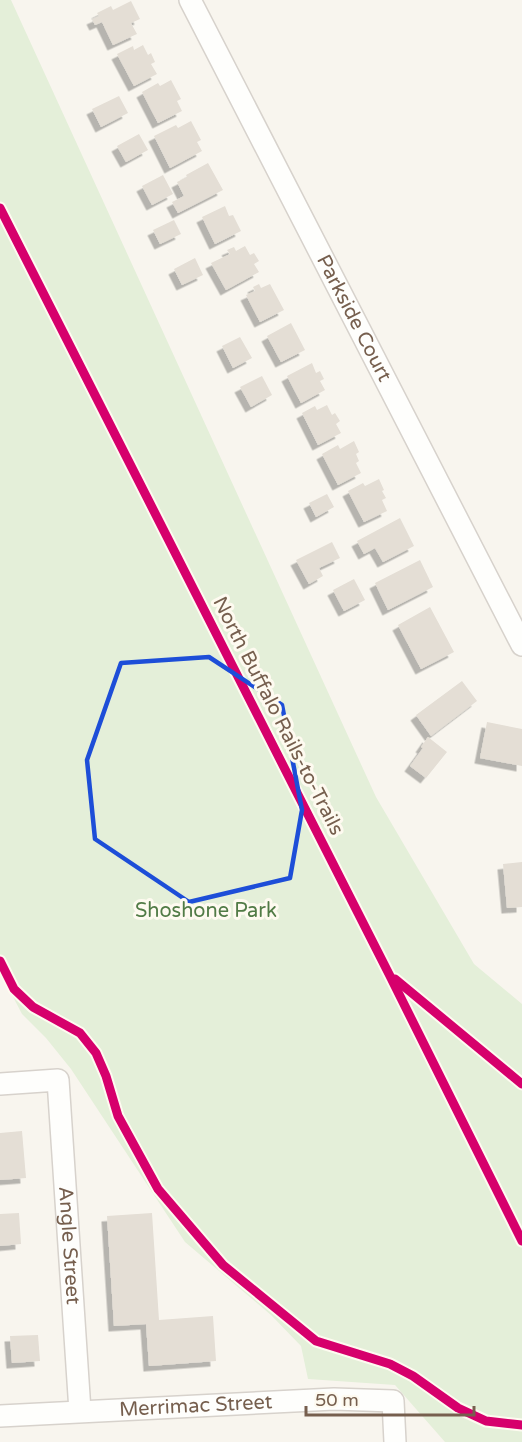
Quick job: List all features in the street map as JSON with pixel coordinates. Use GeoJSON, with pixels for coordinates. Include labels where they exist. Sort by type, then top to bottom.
{"type":"FeatureCollection","features":[{"type":"Feature","properties":{"kind":"street","name":"Parkside Court"},"geometry":{"type":"LineString","coordinates":[[190,0],[520,641]]}},
{"type":"Feature","properties":{"kind":"street","name":"Angle Street"},"geometry":{"type":"LineString","coordinates":[[0,1084],[58,1080],[80,1411]]}},
{"type":"Feature","properties":{"kind":"street","name":"Merrimac Street"},"geometry":{"type":"LineString","coordinates":[[0,1416],[334,1399],[393,1401],[395,1442]]}},
{"type":"Feature","properties":{"kind":"highlighted area"},"geometry":{"type":"Polygon","coordinates":[[[209,657],[282,705],[302,810],[290,878],[189,902],[95,839],[87,760],[121,663],[209,657]]]}},
{"type":"Feature","properties":{"kind":"green space","name":"Shoshone Park"},"geometry":{"type":"Polygon","coordinates":[[[0,0],[11,0],[376,797],[474,964],[522,1004],[522,1442],[445,1442],[395,1385],[308,1379],[301,1346],[271,1315],[185,1242],[71,1069],[46,1038],[22,1014],[0,972],[0,0]]]}},
{"type":"Feature","properties":{"kind":"building"},"geometry":{"type":"Polygon","coordinates":[[[131,1],[140,19],[131,23],[137,34],[113,45],[102,22],[95,25],[92,19],[99,16],[97,13],[111,6],[113,10],[131,1]]]}},
{"type":"Feature","properties":{"kind":"building"},"geometry":{"type":"Polygon","coordinates":[[[143,45],[148,55],[151,53],[155,62],[151,64],[157,74],[134,86],[117,54],[133,46],[134,50],[143,45]]]}},
{"type":"Feature","properties":{"kind":"building"},"geometry":{"type":"Polygon","coordinates":[[[171,80],[181,99],[177,101],[182,111],[158,123],[142,92],[158,83],[160,86],[171,80]]]}},
{"type":"Feature","properties":{"kind":"building"},"geometry":{"type":"Polygon","coordinates":[[[119,96],[128,113],[101,127],[92,109],[119,96]]]}},
{"type":"Feature","properties":{"kind":"building"},"geometry":{"type":"Polygon","coordinates":[[[191,121],[201,140],[197,142],[202,151],[170,168],[154,136],[176,125],[178,128],[191,121]]]}},
{"type":"Feature","properties":{"kind":"building"},"geometry":{"type":"Polygon","coordinates":[[[139,134],[148,150],[126,162],[117,146],[139,134]]]}},
{"type":"Feature","properties":{"kind":"building"},"geometry":{"type":"Polygon","coordinates":[[[208,163],[223,190],[178,213],[172,202],[184,196],[177,182],[208,163]]]}},
{"type":"Feature","properties":{"kind":"building"},"geometry":{"type":"Polygon","coordinates":[[[163,175],[173,194],[152,205],[142,186],[163,175]]]}},
{"type":"Feature","properties":{"kind":"building"},"geometry":{"type":"Polygon","coordinates":[[[225,206],[229,216],[233,215],[241,231],[215,244],[202,217],[225,206]]]}},
{"type":"Feature","properties":{"kind":"building"},"geometry":{"type":"Polygon","coordinates":[[[174,220],[181,234],[160,244],[153,230],[174,220]]]}},
{"type":"Feature","properties":{"kind":"building"},"geometry":{"type":"Polygon","coordinates":[[[245,246],[250,255],[254,253],[259,261],[254,264],[259,272],[226,290],[211,263],[230,254],[227,250],[234,247],[236,251],[245,246]]]}},
{"type":"Feature","properties":{"kind":"building"},"geometry":{"type":"Polygon","coordinates":[[[195,258],[203,275],[182,285],[174,269],[195,258]]]}},
{"type":"Feature","properties":{"kind":"building"},"geometry":{"type":"Polygon","coordinates":[[[259,284],[261,288],[270,284],[284,310],[260,322],[246,295],[255,291],[253,287],[259,284]]]}},
{"type":"Feature","properties":{"kind":"building"},"geometry":{"type":"Polygon","coordinates":[[[291,323],[305,350],[281,362],[267,336],[291,323]]]}},
{"type":"Feature","properties":{"kind":"building"},"geometry":{"type":"Polygon","coordinates":[[[240,337],[252,358],[233,368],[222,346],[240,337]]]}},
{"type":"Feature","properties":{"kind":"building"},"geometry":{"type":"Polygon","coordinates":[[[312,363],[316,373],[320,371],[324,379],[320,381],[325,390],[301,403],[287,376],[312,363]]]}},
{"type":"Feature","properties":{"kind":"building"},"geometry":{"type":"Polygon","coordinates":[[[262,376],[272,395],[251,407],[240,387],[262,376]]]}},
{"type":"Feature","properties":{"kind":"building"},"geometry":{"type":"Polygon","coordinates":[[[327,405],[332,415],[335,413],[340,421],[336,424],[341,433],[318,445],[302,413],[315,406],[317,410],[327,405]]]}},
{"type":"Feature","properties":{"kind":"building"},"geometry":{"type":"Polygon","coordinates":[[[354,441],[359,452],[356,454],[359,461],[356,463],[361,473],[338,485],[322,454],[338,445],[340,449],[354,441]]]}},
{"type":"Feature","properties":{"kind":"building"},"geometry":{"type":"Polygon","coordinates":[[[379,479],[386,498],[382,500],[387,511],[364,522],[348,491],[363,483],[365,486],[379,479]]]}},
{"type":"Feature","properties":{"kind":"building"},"geometry":{"type":"Polygon","coordinates":[[[327,494],[334,507],[316,517],[309,503],[327,494]]]}},
{"type":"Feature","properties":{"kind":"building"},"geometry":{"type":"Polygon","coordinates":[[[400,518],[414,546],[383,562],[375,548],[364,554],[357,541],[400,518]]]}},
{"type":"Feature","properties":{"kind":"building"},"geometry":{"type":"Polygon","coordinates":[[[332,542],[340,558],[319,568],[323,576],[309,584],[296,560],[332,542]]]}},
{"type":"Feature","properties":{"kind":"building"},"geometry":{"type":"Polygon","coordinates":[[[420,560],[433,587],[388,610],[375,583],[420,560]]]}},
{"type":"Feature","properties":{"kind":"building"},"geometry":{"type":"Polygon","coordinates":[[[354,579],[365,600],[344,611],[333,590],[354,579]]]}},
{"type":"Feature","properties":{"kind":"building"},"geometry":{"type":"Polygon","coordinates":[[[430,607],[454,652],[421,669],[398,625],[430,607]]]}},
{"type":"Feature","properties":{"kind":"building"},"geometry":{"type":"Polygon","coordinates":[[[462,681],[477,701],[431,736],[416,715],[462,681]]]}},
{"type":"Feature","properties":{"kind":"building"},"geometry":{"type":"Polygon","coordinates":[[[487,722],[522,729],[522,766],[480,758],[487,722]]]}},
{"type":"Feature","properties":{"kind":"building"},"geometry":{"type":"Polygon","coordinates":[[[428,737],[447,752],[426,778],[410,766],[428,737]]]}},
{"type":"Feature","properties":{"kind":"building"},"geometry":{"type":"Polygon","coordinates":[[[522,862],[522,907],[507,908],[503,864],[522,862]]]}},
{"type":"Feature","properties":{"kind":"building"},"geometry":{"type":"Polygon","coordinates":[[[22,1131],[26,1178],[0,1180],[0,1133],[22,1131]]]}},
{"type":"Feature","properties":{"kind":"building"},"geometry":{"type":"Polygon","coordinates":[[[19,1213],[21,1244],[0,1246],[0,1214],[19,1213]]]}},
{"type":"Feature","properties":{"kind":"building"},"geometry":{"type":"Polygon","coordinates":[[[152,1213],[159,1320],[213,1316],[216,1361],[149,1366],[146,1324],[114,1326],[107,1216],[152,1213]]]}},
{"type":"Feature","properties":{"kind":"building"},"geometry":{"type":"Polygon","coordinates":[[[38,1335],[40,1361],[12,1363],[10,1336],[38,1335]]]}},
{"type":"Feature","properties":{"kind":"cycle path","name":"North Buffalo Rails-to-Trails"},"geometry":{"type":"LineString","coordinates":[[0,208],[522,1241]]}},
{"type":"Feature","properties":{"kind":"cycle path"},"geometry":{"type":"LineString","coordinates":[[0,961],[14,989],[33,1007],[80,1033],[96,1053],[106,1076],[118,1116],[158,1189],[223,1265],[316,1341],[390,1364],[413,1376],[458,1408],[486,1421],[522,1425]]}},
{"type":"Feature","properties":{"kind":"cycle path"},"geometry":{"type":"LineString","coordinates":[[395,979],[522,1084]]}}]}
